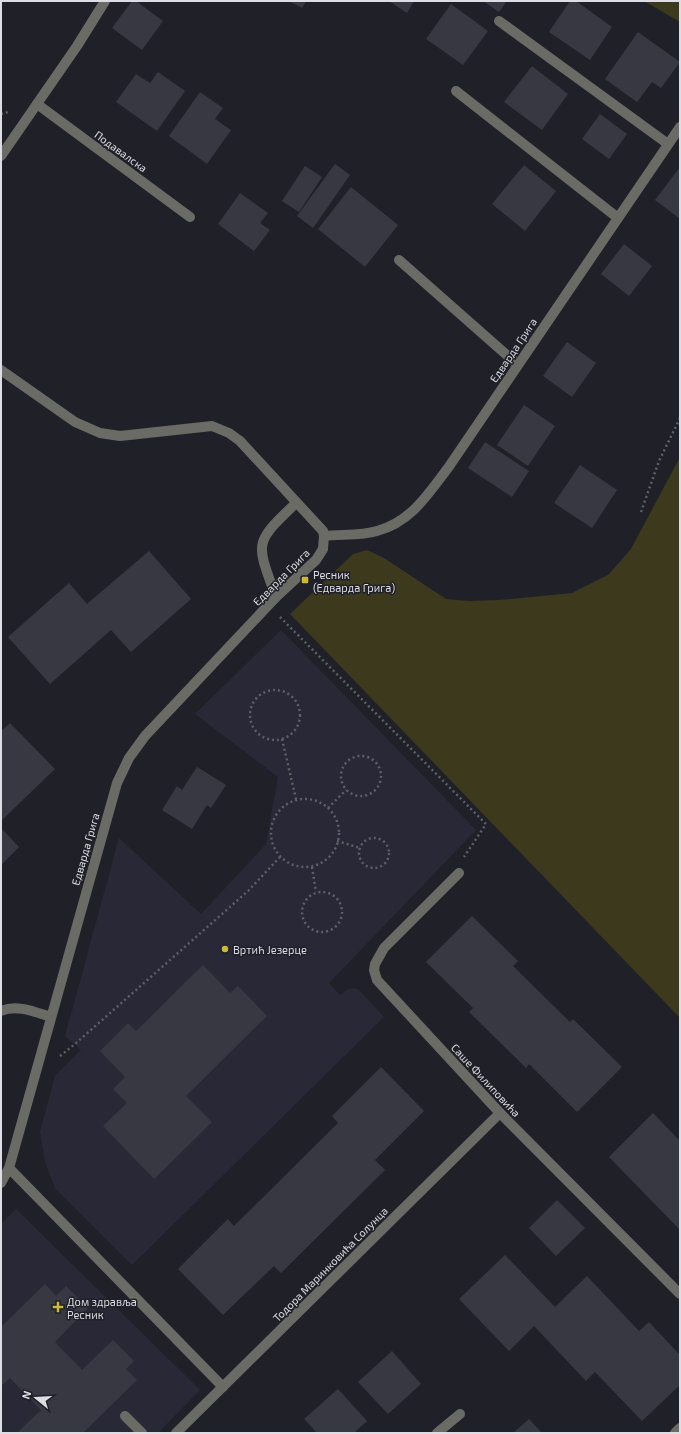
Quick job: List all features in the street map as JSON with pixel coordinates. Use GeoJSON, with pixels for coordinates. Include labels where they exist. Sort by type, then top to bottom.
{"type":"FeatureCollection","features":[{"type":"Feature","properties":{"kind":"street"},"geometry":{"type":"LineString","coordinates":[[1,156],[77,46],[105,1]]}},
{"type":"Feature","properties":{"kind":"street"},"geometry":{"type":"LineString","coordinates":[[499,21],[668,144]]}},
{"type":"Feature","properties":{"kind":"street"},"geometry":{"type":"LineString","coordinates":[[456,91],[618,218]]}},
{"type":"Feature","properties":{"kind":"street","name":"Подавалска"},"geometry":{"type":"LineString","coordinates":[[37,104],[190,217]]}},
{"type":"Feature","properties":{"kind":"street","name":"Едварда Грига"},"geometry":{"type":"LineString","coordinates":[[1,1183],[9,1168],[117,783],[129,758],[145,736],[276,597],[320,555],[324,536],[376,532],[410,515],[424,500],[448,468],[517,364],[680,127]]}},
{"type":"Feature","properties":{"kind":"street"},"geometry":{"type":"LineString","coordinates":[[399,260],[517,364]]}},
{"type":"Feature","properties":{"kind":"street"},"geometry":{"type":"LineString","coordinates":[[1,370],[75,422],[100,433],[120,436],[212,426],[229,432],[240,441],[296,503],[321,527],[324,536]]}},
{"type":"Feature","properties":{"kind":"street"},"geometry":{"type":"LineString","coordinates":[[276,597],[263,560],[261,545],[270,528],[296,503]]}},
{"type":"Feature","properties":{"kind":"street","name":"Саше Филиповића"},"geometry":{"type":"LineString","coordinates":[[459,874],[384,948],[375,964],[375,975],[380,985],[500,1113],[680,1294]]}},
{"type":"Feature","properties":{"kind":"street"},"geometry":{"type":"LineString","coordinates":[[1,1011],[8,1008],[18,1008],[51,1017]]}},
{"type":"Feature","properties":{"kind":"street","name":"Тодора Маринковића Солунца"},"geometry":{"type":"LineString","coordinates":[[176,1433],[500,1113]]}},
{"type":"Feature","properties":{"kind":"street"},"geometry":{"type":"LineString","coordinates":[[9,1168],[223,1387]]}},
{"type":"Feature","properties":{"kind":"street"},"geometry":{"type":"LineString","coordinates":[[437,1433],[460,1414]]}},
{"type":"Feature","properties":{"kind":"street"},"geometry":{"type":"LineString","coordinates":[[125,1416],[142,1433]]}},
{"type":"Feature","properties":{"kind":"street"},"geometry":{"type":"LineString","coordinates":[[675,1433],[680,1428]]}},
{"type":"Feature","properties":{"kind":"path"},"geometry":{"type":"LineString","coordinates":[[641,512],[659,461],[680,418]]}},
{"type":"Feature","properties":{"kind":"path"},"geometry":{"type":"LineString","coordinates":[[268,606],[486,824],[457,868],[459,874]]}},
{"type":"Feature","properties":{"kind":"path"},"geometry":{"type":"LineString","coordinates":[[272,690],[288,693],[297,702],[301,714],[300,722],[296,730],[290,736],[282,739],[274,740],[259,734],[250,720],[253,704],[264,692],[272,690]]}},
{"type":"Feature","properties":{"kind":"path"},"geometry":{"type":"LineString","coordinates":[[282,739],[296,799]]}},
{"type":"Feature","properties":{"kind":"path"},"geometry":{"type":"LineString","coordinates":[[365,757],[376,764],[379,770],[380,782],[372,793],[360,796],[346,790],[341,773],[347,762],[353,758],[365,757]]}},
{"type":"Feature","properties":{"kind":"path"},"geometry":{"type":"LineString","coordinates":[[328,808],[346,790]]}},
{"type":"Feature","properties":{"kind":"path"},"geometry":{"type":"LineString","coordinates":[[308,798],[319,801],[328,808],[335,817],[338,828],[337,841],[334,850],[327,858],[312,867],[296,866],[280,857],[272,844],[270,832],[272,821],[278,812],[286,804],[296,799],[308,798]]}},
{"type":"Feature","properties":{"kind":"path"},"geometry":{"type":"LineString","coordinates":[[370,838],[379,839],[386,845],[389,854],[388,858],[381,865],[372,867],[363,862],[360,848],[366,840],[370,838]]}},
{"type":"Feature","properties":{"kind":"path"},"geometry":{"type":"LineString","coordinates":[[337,841],[360,848]]}},
{"type":"Feature","properties":{"kind":"path"},"geometry":{"type":"LineString","coordinates":[[75,1044],[248,892],[280,857]]}},
{"type":"Feature","properties":{"kind":"path"},"geometry":{"type":"LineString","coordinates":[[312,867],[316,892]]}},
{"type":"Feature","properties":{"kind":"path"},"geometry":{"type":"LineString","coordinates":[[316,892],[329,893],[339,901],[342,914],[336,925],[331,929],[318,931],[307,925],[304,919],[303,906],[306,900],[316,892]]}},
{"type":"Feature","properties":{"kind":"shaded area"},"geometry":{"type":"Polygon","coordinates":[[[644,1],[680,1],[680,22],[644,1]]]}},
{"type":"Feature","properties":{"kind":"shaded area"},"geometry":{"type":"Polygon","coordinates":[[[680,457],[680,1018],[290,614],[353,554],[367,550],[384,558],[446,599],[469,601],[499,600],[572,593],[608,575],[631,549],[680,457]]]}},
{"type":"Feature","properties":{"kind":"shaded area","name":"Вртић Језерце"},"geometry":{"type":"Polygon","coordinates":[[[281,630],[476,830],[329,983],[340,995],[348,989],[354,988],[359,990],[384,1017],[132,1265],[55,1188],[45,1162],[40,1132],[55,1076],[81,1050],[65,1036],[119,838],[201,914],[266,844],[278,777],[195,714],[281,630]]]}},
{"type":"Feature","properties":{"kind":"shaded area","name":"Дом здравља Ресник"},"geometry":{"type":"Polygon","coordinates":[[[16,1209],[200,1390],[158,1433],[1,1433],[1,1224],[16,1209]]]}},
{"type":"Feature","properties":{"kind":"building"},"geometry":{"type":"Polygon","coordinates":[[[132,1],[136,1],[163,21],[142,50],[112,28],[132,1]]]}},
{"type":"Feature","properties":{"kind":"building"},"geometry":{"type":"Polygon","coordinates":[[[289,1],[306,1],[302,8],[289,1]]]}},
{"type":"Feature","properties":{"kind":"building"},"geometry":{"type":"Polygon","coordinates":[[[389,1],[414,1],[407,13],[389,1]]]}},
{"type":"Feature","properties":{"kind":"building"},"geometry":{"type":"Polygon","coordinates":[[[483,1],[507,1],[499,12],[483,1]]]}},
{"type":"Feature","properties":{"kind":"building"},"geometry":{"type":"Polygon","coordinates":[[[570,1],[576,1],[612,27],[590,60],[549,32],[570,1]]]}},
{"type":"Feature","properties":{"kind":"building"},"geometry":{"type":"Polygon","coordinates":[[[451,4],[488,31],[463,65],[426,39],[451,4]]]}},
{"type":"Feature","properties":{"kind":"building"},"geometry":{"type":"Polygon","coordinates":[[[638,32],[680,62],[661,88],[652,82],[637,102],[605,79],[638,32]]]}},
{"type":"Feature","properties":{"kind":"building"},"geometry":{"type":"Polygon","coordinates":[[[532,66],[568,94],[542,130],[504,102],[532,66]]]}},
{"type":"Feature","properties":{"kind":"building"},"geometry":{"type":"Polygon","coordinates":[[[158,72],[185,91],[157,131],[116,102],[136,74],[150,83],[158,72]]]}},
{"type":"Feature","properties":{"kind":"building"},"geometry":{"type":"Polygon","coordinates":[[[200,92],[223,108],[215,119],[231,130],[207,164],[169,136],[200,92]]]}},
{"type":"Feature","properties":{"kind":"building"},"geometry":{"type":"Polygon","coordinates":[[[600,114],[627,134],[609,159],[582,139],[600,114]]]}},
{"type":"Feature","properties":{"kind":"building"},"geometry":{"type":"Polygon","coordinates":[[[335,164],[350,175],[313,228],[297,216],[335,164]]]}},
{"type":"Feature","properties":{"kind":"building"},"geometry":{"type":"Polygon","coordinates":[[[524,165],[556,191],[525,231],[492,204],[524,165]]]}},
{"type":"Feature","properties":{"kind":"building"},"geometry":{"type":"Polygon","coordinates":[[[305,166],[322,177],[299,212],[282,201],[305,166]]]}},
{"type":"Feature","properties":{"kind":"building"},"geometry":{"type":"Polygon","coordinates":[[[680,167],[680,219],[655,200],[680,167]]]}},
{"type":"Feature","properties":{"kind":"building"},"geometry":{"type":"Polygon","coordinates":[[[351,187],[398,225],[365,267],[318,229],[351,187]]]}},
{"type":"Feature","properties":{"kind":"building"},"geometry":{"type":"Polygon","coordinates":[[[240,193],[268,213],[260,223],[270,230],[254,251],[218,224],[240,193]]]}},
{"type":"Feature","properties":{"kind":"building"},"geometry":{"type":"Polygon","coordinates":[[[624,244],[652,266],[629,296],[601,274],[624,244]]]}},
{"type":"Feature","properties":{"kind":"building"},"geometry":{"type":"Polygon","coordinates":[[[567,342],[596,363],[572,397],[543,376],[567,342]]]}},
{"type":"Feature","properties":{"kind":"building"},"geometry":{"type":"Polygon","coordinates":[[[524,405],[555,426],[528,466],[497,445],[524,405]]]}},
{"type":"Feature","properties":{"kind":"building"},"geometry":{"type":"Polygon","coordinates":[[[485,442],[529,471],[512,497],[468,468],[485,442]]]}},
{"type":"Feature","properties":{"kind":"building"},"geometry":{"type":"Polygon","coordinates":[[[580,465],[617,490],[592,528],[554,503],[580,465]]]}},
{"type":"Feature","properties":{"kind":"building"},"geometry":{"type":"Polygon","coordinates":[[[149,551],[191,599],[131,652],[111,630],[50,684],[8,637],[69,583],[87,604],[149,551]]]}},
{"type":"Feature","properties":{"kind":"building"},"geometry":{"type":"Polygon","coordinates":[[[10,723],[55,769],[1,821],[1,731],[10,723]]]}},
{"type":"Feature","properties":{"kind":"building"},"geometry":{"type":"Polygon","coordinates":[[[197,767],[226,785],[211,808],[207,805],[192,829],[162,810],[177,786],[182,790],[197,767]]]}},
{"type":"Feature","properties":{"kind":"building"},"geometry":{"type":"Polygon","coordinates":[[[1,828],[19,847],[1,865],[1,828]]]}},
{"type":"Feature","properties":{"kind":"building"},"geometry":{"type":"Polygon","coordinates":[[[472,916],[518,961],[513,966],[570,1022],[573,1019],[622,1067],[577,1112],[529,1064],[526,1068],[469,1012],[473,1008],[426,962],[472,916]]]}},
{"type":"Feature","properties":{"kind":"building"},"geometry":{"type":"Polygon","coordinates":[[[203,965],[230,993],[238,986],[267,1016],[186,1096],[212,1122],[154,1179],[103,1126],[127,1103],[113,1089],[125,1077],[100,1051],[128,1023],[136,1031],[203,965]]]}},
{"type":"Feature","properties":{"kind":"building"},"geometry":{"type":"Polygon","coordinates":[[[381,1067],[424,1111],[375,1160],[385,1170],[281,1273],[274,1266],[223,1315],[178,1269],[228,1219],[234,1226],[338,1123],[332,1116],[381,1067]]]}},
{"type":"Feature","properties":{"kind":"building"},"geometry":{"type":"Polygon","coordinates":[[[653,1113],[680,1141],[680,1230],[609,1157],[653,1113]]]}},
{"type":"Feature","properties":{"kind":"building"},"geometry":{"type":"Polygon","coordinates":[[[557,1200],[585,1228],[556,1256],[529,1228],[557,1200]]]}},
{"type":"Feature","properties":{"kind":"building"},"geometry":{"type":"Polygon","coordinates":[[[505,1255],[555,1307],[587,1276],[639,1331],[649,1322],[680,1355],[680,1385],[642,1421],[595,1372],[586,1381],[534,1326],[509,1351],[459,1299],[505,1255]]]}},
{"type":"Feature","properties":{"kind":"building"},"geometry":{"type":"Polygon","coordinates":[[[45,1284],[56,1296],[66,1286],[88,1308],[55,1342],[82,1370],[113,1340],[134,1361],[126,1369],[137,1380],[83,1433],[17,1433],[41,1410],[10,1378],[1,1386],[1,1327],[45,1284]]]}},
{"type":"Feature","properties":{"kind":"building"},"geometry":{"type":"Polygon","coordinates":[[[392,1351],[421,1384],[388,1414],[358,1382],[392,1351]]]}},
{"type":"Feature","properties":{"kind":"building"},"geometry":{"type":"Polygon","coordinates":[[[338,1389],[367,1421],[354,1433],[317,1433],[304,1419],[338,1389]]]}},
{"type":"Feature","properties":{"kind":"building"},"geometry":{"type":"Polygon","coordinates":[[[529,1419],[542,1433],[513,1433],[529,1419]]]}},
{"type":"Feature","properties":{"kind":"place","name":"Ресник (Едварда Грига)"},"geometry":{"type":"Point","coordinates":[305,580]}},
{"type":"Feature","properties":{"kind":"place","name":"Вртић Језерце"},"geometry":{"type":"Point","coordinates":[225,949]}},
{"type":"Feature","properties":{"kind":"place","name":"Дом здравља Ресник"},"geometry":{"type":"Point","coordinates":[58,1307]}}]}
